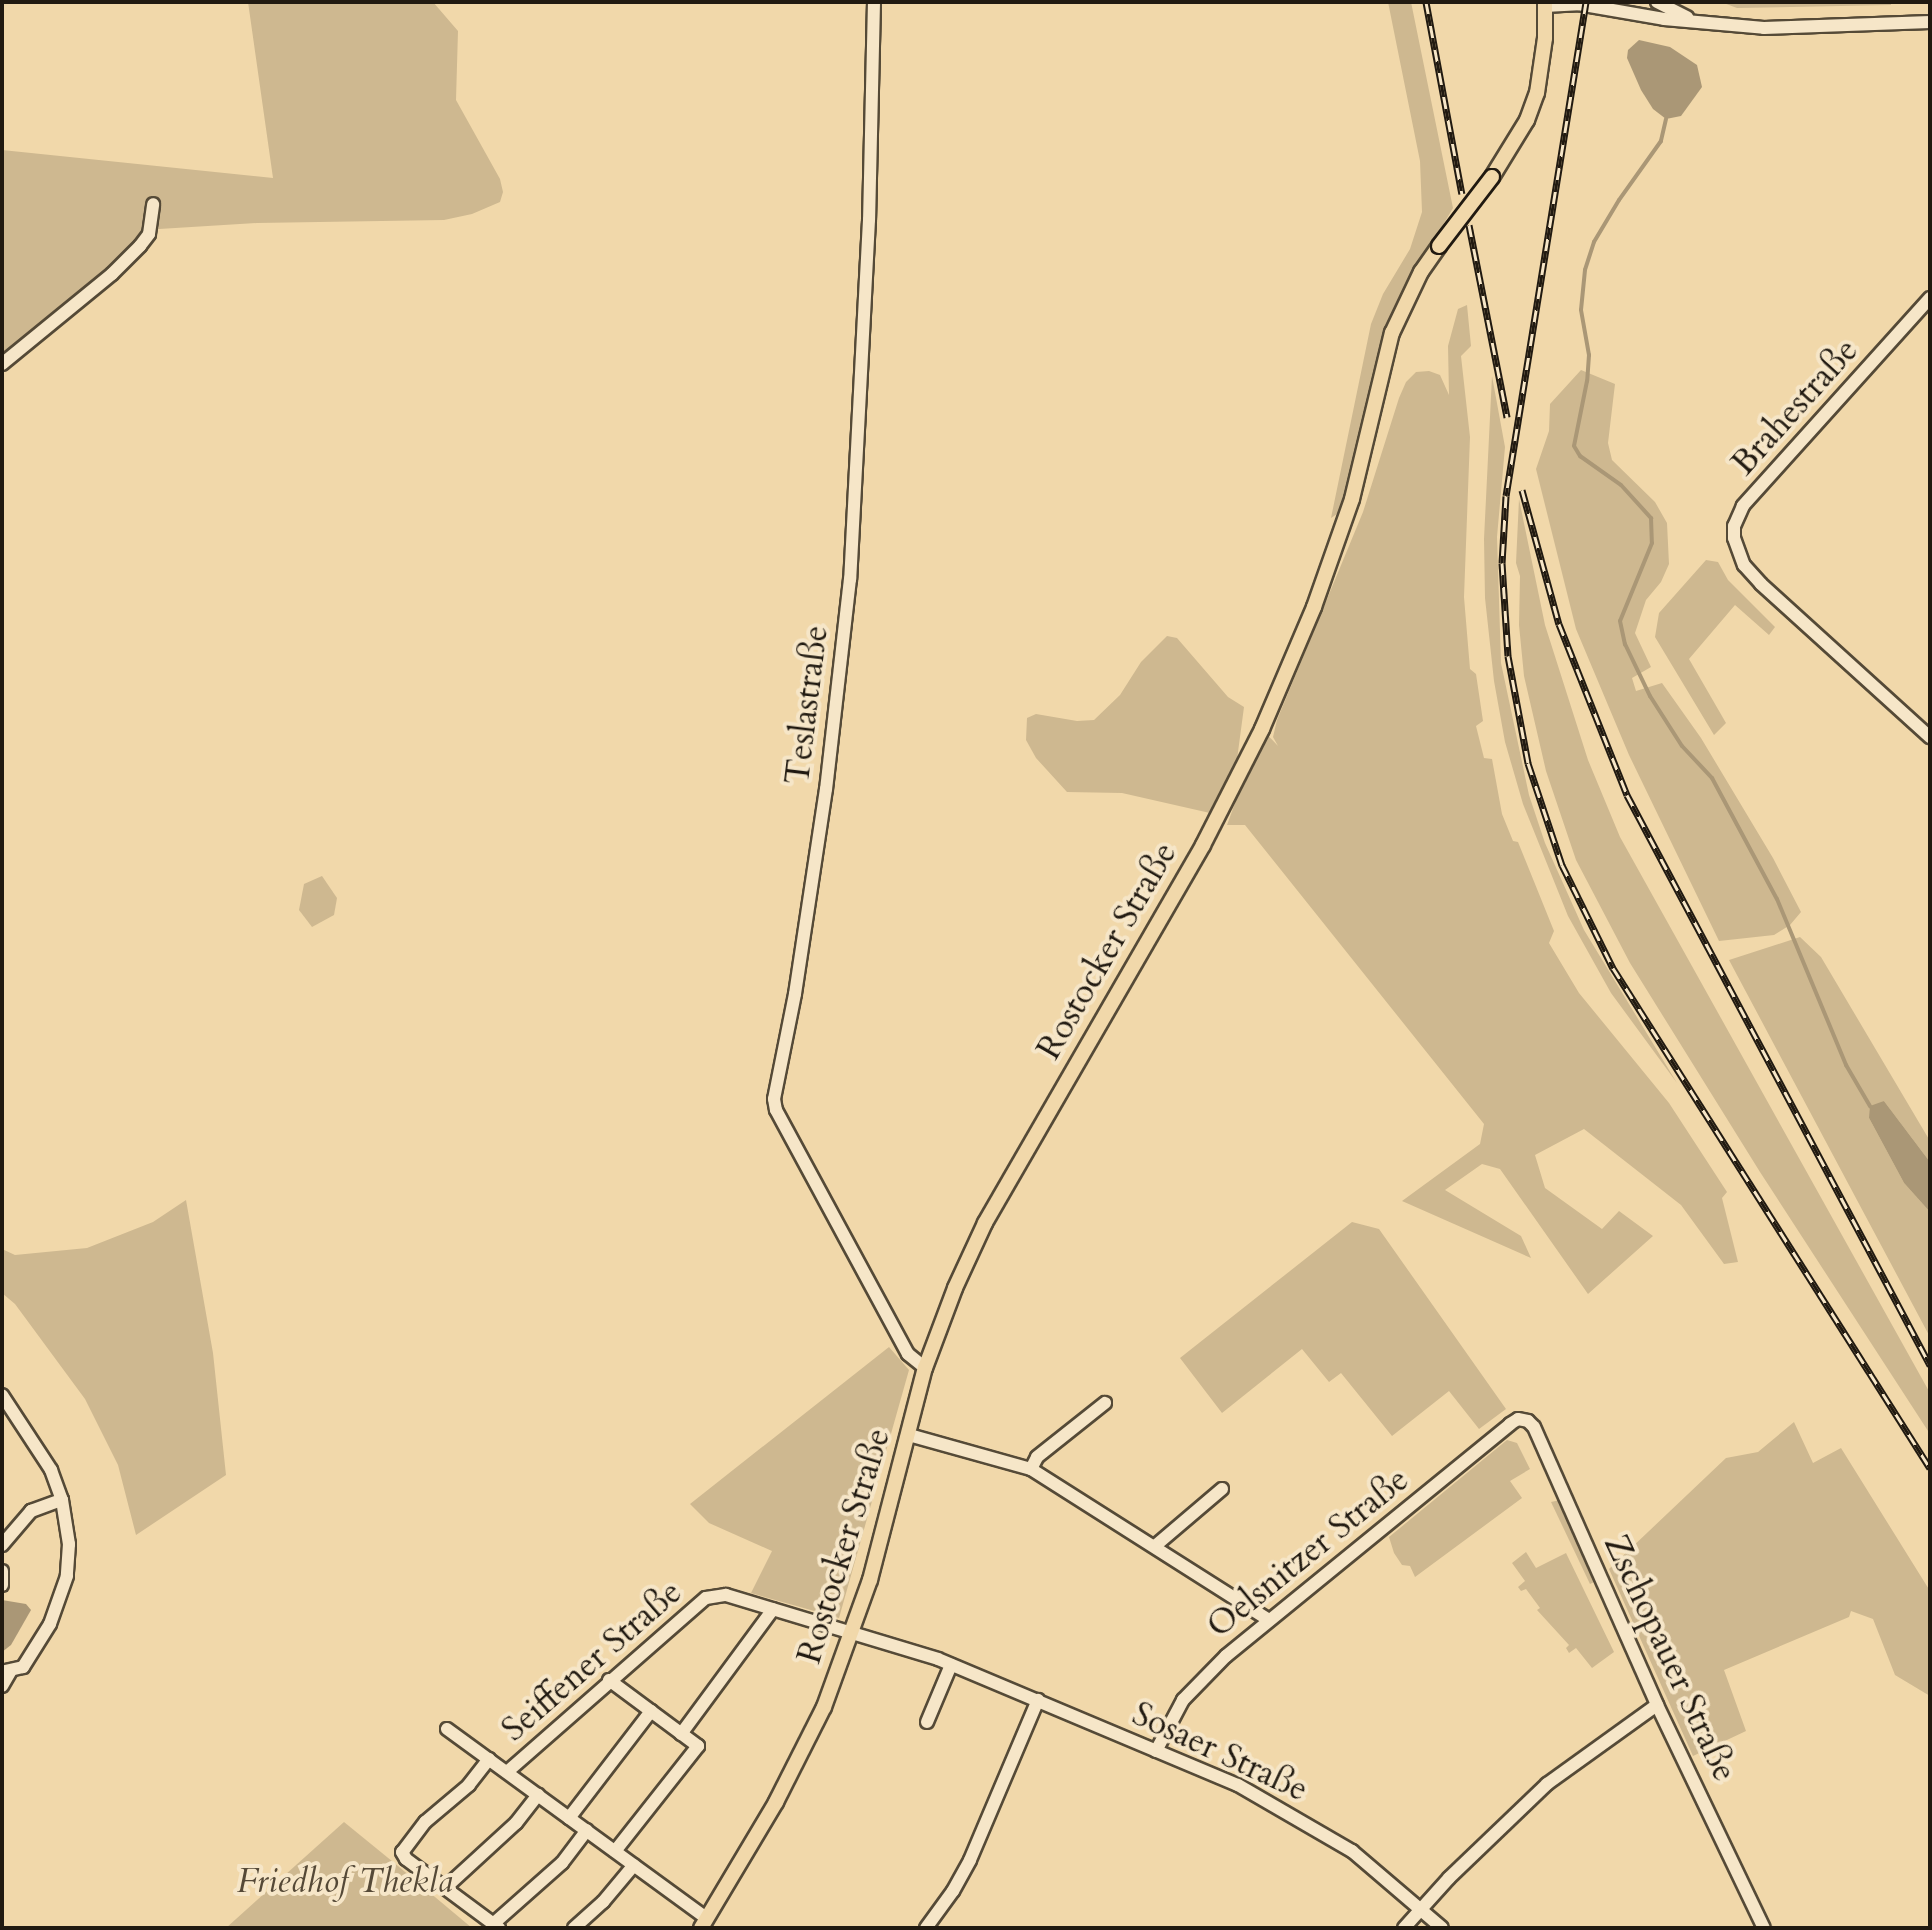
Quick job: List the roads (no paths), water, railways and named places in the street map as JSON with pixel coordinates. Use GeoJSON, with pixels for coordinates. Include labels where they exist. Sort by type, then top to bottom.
{"type":"FeatureCollection","features":[{"type":"Feature","properties":{"kind":"main road","name":"Rostocker Straße"},"geometry":{"type":"LineString","coordinates":[[703,1923],[799,1761],[853,1632],[925,1368],[955,1288],[985,1223],[1203,845],[1262,729],[1314,607],[1347,512],[1392,333],[1410,293],[1439,246],[1492,177],[1522,130],[1537,93],[1545,38],[1545,4]]}},
{"type":"Feature","properties":{"kind":"street","name":"Teslastraße"},"geometry":{"type":"LineString","coordinates":[[874,2],[869,220],[852,565],[826,789],[795,994],[774,1099],[776,1110],[908,1354],[925,1368]]}},
{"type":"Feature","properties":{"kind":"street"},"geometry":{"type":"LineString","coordinates":[[1657,2],[1694,20]]}},
{"type":"Feature","properties":{"kind":"street"},"geometry":{"type":"LineString","coordinates":[[1545,4],[1578,4],[1764,28],[1930,22]]}},
{"type":"Feature","properties":{"kind":"street"},"geometry":{"type":"LineString","coordinates":[[2,364],[112,274],[140,246],[149,234],[153,204]]}},
{"type":"Feature","properties":{"kind":"street","name":"Brahestraße"},"geometry":{"type":"LineString","coordinates":[[1927,308],[1743,506],[1734,526],[1734,538],[1744,565],[1930,737]]}},
{"type":"Feature","properties":{"kind":"street"},"geometry":{"type":"LineString","coordinates":[[2,1395],[51,1470],[62,1500],[69,1544],[67,1576],[60,1600],[34,1652],[23,1667],[6,1672],[2,1686]]}},
{"type":"Feature","properties":{"kind":"street"},"geometry":{"type":"LineString","coordinates":[[1031,1469],[1037,1457],[1105,1403]]}},
{"type":"Feature","properties":{"kind":"street","name":"Oelsnitzer Straße"},"geometry":{"type":"LineString","coordinates":[[1156,1751],[1193,1688],[1269,1620],[1518,1419]]}},
{"type":"Feature","properties":{"kind":"street","name":"Zschopauer Straße"},"geometry":{"type":"LineString","coordinates":[[1518,1419],[1534,1427],[1657,1705],[1764,1928]]}},
{"type":"Feature","properties":{"kind":"street"},"geometry":{"type":"LineString","coordinates":[[909,1435],[1031,1469],[1269,1620]]}},
{"type":"Feature","properties":{"kind":"street"},"geometry":{"type":"LineString","coordinates":[[1155,1546],[1222,1489]]}},
{"type":"Feature","properties":{"kind":"street"},"geometry":{"type":"LineString","coordinates":[[2,1545],[31,1511],[62,1500]]}},
{"type":"Feature","properties":{"kind":"street"},"geometry":{"type":"LineString","coordinates":[[2,1571],[2,1585]]}},
{"type":"Feature","properties":{"kind":"street","name":"Seiffener Straße"},"geometry":{"type":"LineString","coordinates":[[507,1772],[706,1598],[716,1594],[853,1632]]}},
{"type":"Feature","properties":{"kind":"street"},"geometry":{"type":"LineString","coordinates":[[681,1734],[773,1609]]}},
{"type":"Feature","properties":{"kind":"street","name":"Sosaer Straße"},"geometry":{"type":"LineString","coordinates":[[853,1632],[951,1665],[1238,1785],[1299,1818],[1371,1865],[1442,1928]]}},
{"type":"Feature","properties":{"kind":"street"},"geometry":{"type":"LineString","coordinates":[[927,1722],[951,1665]]}},
{"type":"Feature","properties":{"kind":"street"},"geometry":{"type":"LineString","coordinates":[[609,1680],[698,1746],[615,1851]]}},
{"type":"Feature","properties":{"kind":"street"},"geometry":{"type":"LineString","coordinates":[[926,1928],[953,1891],[970,1860],[1038,1700]]}},
{"type":"Feature","properties":{"kind":"street"},"geometry":{"type":"LineString","coordinates":[[1404,1928],[1449,1878],[1547,1784],[1657,1705]]}},
{"type":"Feature","properties":{"kind":"street"},"geometry":{"type":"LineString","coordinates":[[569,1818],[651,1711]]}},
{"type":"Feature","properties":{"kind":"street"},"geometry":{"type":"LineString","coordinates":[[447,1729],[634,1865],[703,1923]]}},
{"type":"Feature","properties":{"kind":"street"},"geometry":{"type":"LineString","coordinates":[[489,1759],[469,1785],[425,1822],[403,1849],[406,1859],[496,1926],[562,1863],[587,1830]]}},
{"type":"Feature","properties":{"kind":"street"},"geometry":{"type":"LineString","coordinates":[[445,1888],[516,1823],[538,1795]]}},
{"type":"Feature","properties":{"kind":"street"},"geometry":{"type":"LineString","coordinates":[[574,1928],[603,1902],[634,1865]]}},
{"type":"Feature","properties":{"kind":"waterway"},"geometry":{"type":"LineString","coordinates":[[1666,119],[1661,141],[1594,242],[1585,270],[1581,310],[1589,355],[1574,446],[1580,456],[1621,485],[1651,518],[1652,543],[1620,621],[1625,644],[1650,696],[1682,746],[1712,778],[1777,899],[1846,1065],[1870,1106]]}},
{"type":"Feature","properties":{"kind":"railway"},"geometry":{"type":"LineString","coordinates":[[1426,2],[1462,194]]}},
{"type":"Feature","properties":{"kind":"railway"},"geometry":{"type":"LineString","coordinates":[[1586,2],[1506,496],[1502,563],[1508,656],[1528,763],[1562,865],[1613,968],[1930,1468]]}},
{"type":"Feature","properties":{"kind":"railway"},"geometry":{"type":"LineString","coordinates":[[1469,225],[1507,417]]}},
{"type":"Feature","properties":{"kind":"railway"},"geometry":{"type":"LineString","coordinates":[[1522,490],[1559,624],[1627,795],[1930,1365]]}},
{"type":"Feature","properties":{"kind":"park label","name":"Friedhof Thekla"},"geometry":{"type":"Point","coordinates":[345,1882]}}]}
